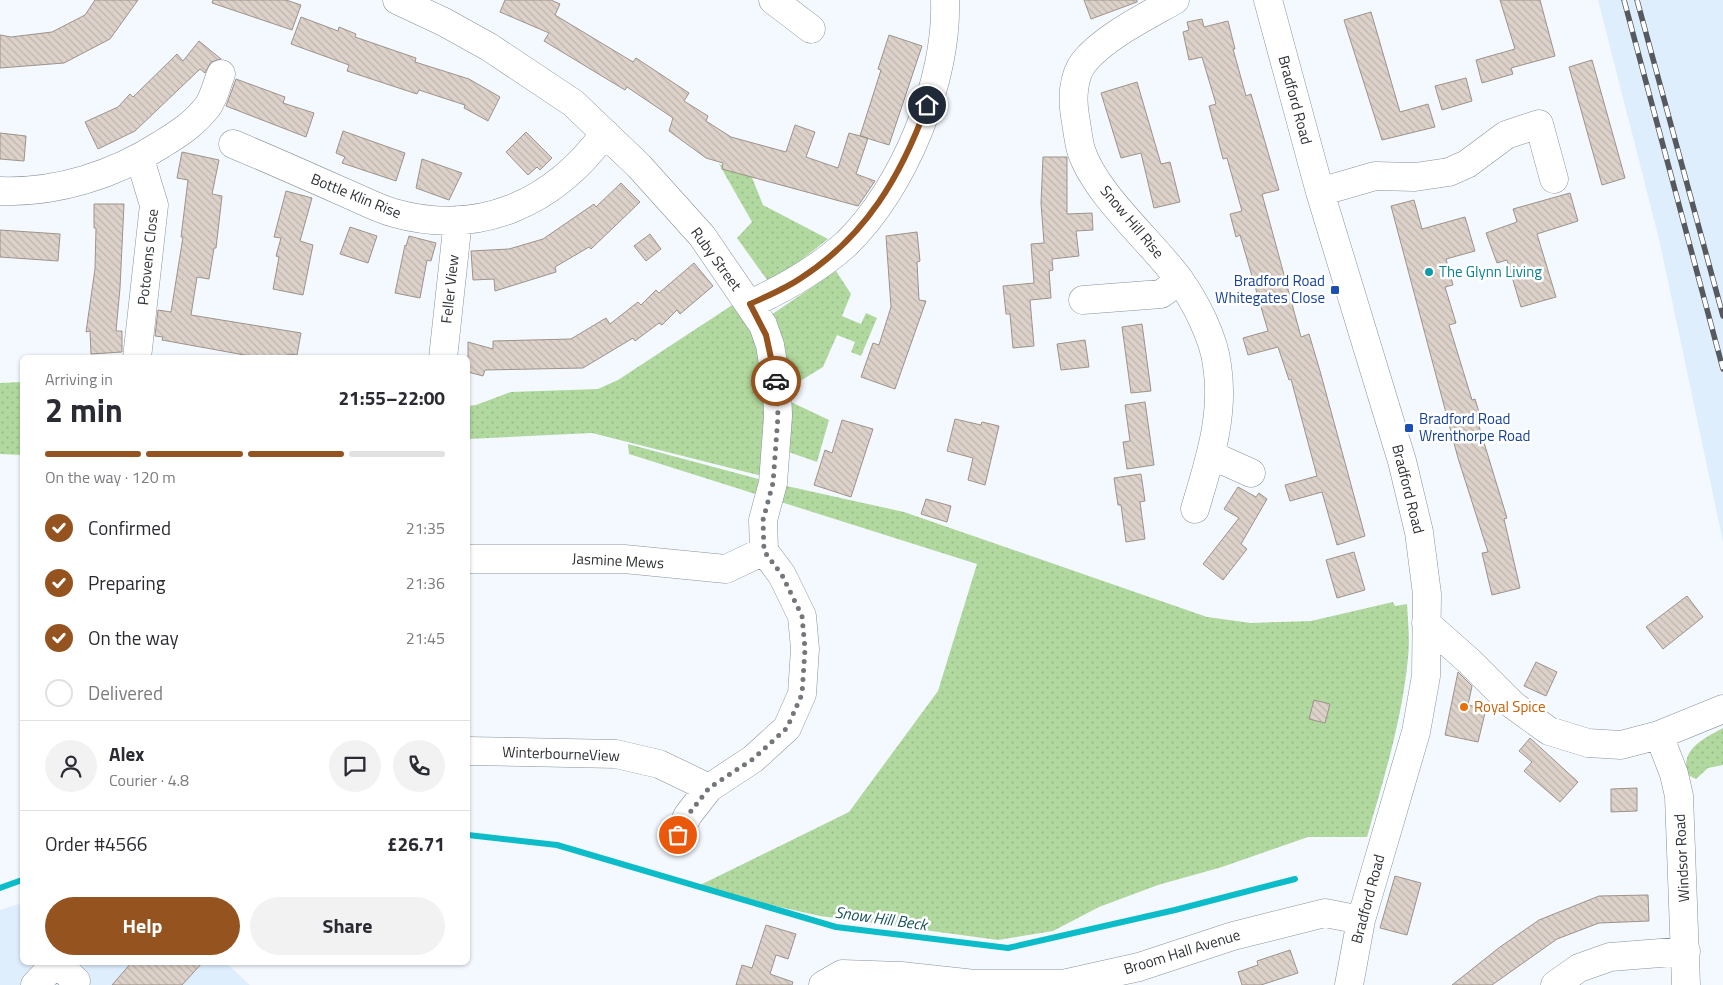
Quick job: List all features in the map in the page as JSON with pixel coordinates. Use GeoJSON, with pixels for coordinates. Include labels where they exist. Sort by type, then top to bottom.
{"type":"FeatureCollection","features":[{"type":"Feature","properties":{"kind":"street"},"geometry":{"type":"LineString","coordinates":[[773,0],[811,29]]}},
{"type":"Feature","properties":{"kind":"street"},"geometry":{"type":"LineString","coordinates":[[750,304],[800,279],[820,265],[866,223],[907,155],[927,105],[946,25],[945,0]]}},
{"type":"Feature","properties":{"kind":"street","name":"Snow Hill Rise"},"geometry":{"type":"LineString","coordinates":[[1175,0],[1104,43],[1084,63],[1075,81],[1072,104],[1082,151],[1104,192],[1180,280],[1202,317],[1217,364],[1219,411],[1211,455],[1195,510]]}},
{"type":"Feature","properties":{"kind":"street","name":"Bradford Road"},"geometry":{"type":"LineString","coordinates":[[1268,0],[1320,192],[1404,470],[1419,532],[1427,594],[1426,676],[1416,732],[1362,920],[1349,985]]}},
{"type":"Feature","properties":{"kind":"street","name":"Ruby Street"},"geometry":{"type":"LineString","coordinates":[[403,1],[489,47],[573,103],[639,166],[702,236],[750,304],[763,325],[770,345],[778,398],[773,483],[763,520],[764,551]]}},
{"type":"Feature","properties":{"kind":"street"},"geometry":{"type":"LineString","coordinates":[[0,191],[23,192],[63,185],[96,177],[140,158],[191,126],[210,104],[221,74]]}},
{"type":"Feature","properties":{"kind":"street"},"geometry":{"type":"LineString","coordinates":[[1320,192],[1375,176],[1415,177],[1449,172],[1467,164],[1506,135],[1539,124],[1554,179]]}},
{"type":"Feature","properties":{"kind":"street","name":"Bottle Klin Rise"},"geometry":{"type":"LineString","coordinates":[[234,144],[392,213],[426,220],[458,220],[491,216],[548,192],[580,164],[605,134]]}},
{"type":"Feature","properties":{"kind":"street","name":"Potovens Close"},"geometry":{"type":"LineString","coordinates":[[137,355],[153,231],[154,205],[140,158]]}},
{"type":"Feature","properties":{"kind":"street","name":"Feller View"},"geometry":{"type":"LineString","coordinates":[[442,355],[458,220]]}},
{"type":"Feature","properties":{"kind":"street"},"geometry":{"type":"LineString","coordinates":[[1083,300],[1161,294],[1180,280]]}},
{"type":"Feature","properties":{"kind":"street"},"geometry":{"type":"LineString","coordinates":[[1211,455],[1251,473]]}},
{"type":"Feature","properties":{"kind":"street"},"geometry":{"type":"LineString","coordinates":[[678,835],[688,815],[709,788],[753,759],[787,728],[802,694],[805,649],[802,616],[782,575],[764,551]]}},
{"type":"Feature","properties":{"kind":"street","name":"Jasmine Mews"},"geometry":{"type":"LineString","coordinates":[[470,559],[624,559],[726,569],[764,551]]}},
{"type":"Feature","properties":{"kind":"street"},"geometry":{"type":"LineString","coordinates":[[1426,623],[1469,661],[1513,705],[1548,731],[1588,743],[1621,745],[1659,735],[1723,709]]}},
{"type":"Feature","properties":{"kind":"street","name":"Windsor Road"},"geometry":{"type":"LineString","coordinates":[[1659,735],[1674,774],[1679,796],[1686,985]]}},
{"type":"Feature","properties":{"kind":"street","name":"WinterbourneView"},"geometry":{"type":"LineString","coordinates":[[470,751],[616,754],[659,764],[709,788]]}},
{"type":"Feature","properties":{"kind":"street","name":"Broom Hall Avenue"},"geometry":{"type":"LineString","coordinates":[[823,985],[842,974],[901,976],[975,984],[1063,984],[1136,976],[1233,936],[1325,913],[1362,920]]}},
{"type":"Feature","properties":{"kind":"street"},"geometry":{"type":"LineString","coordinates":[[1555,985],[1579,968],[1610,958],[1686,951]]}},
{"type":"Feature","properties":{"kind":"street"},"geometry":{"type":"LineString","coordinates":[[35,985],[53,965]]}},
{"type":"Feature","properties":{"kind":"street"},"geometry":{"type":"LineString","coordinates":[[59,965],[76,981]]}},
{"type":"Feature","properties":{"kind":"shaded area"},"geometry":{"type":"Polygon","coordinates":[[[1598,0],[1723,0],[1723,542],[1659,239],[1598,0]]]}},
{"type":"Feature","properties":{"kind":"shaded area"},"geometry":{"type":"Polygon","coordinates":[[[20,904],[20,965],[228,965],[250,985],[0,985],[0,910],[20,904]]]}},
{"type":"Feature","properties":{"kind":"green space"},"geometry":{"type":"Polygon","coordinates":[[[719,164],[751,175],[763,205],[828,239],[770,284],[737,238],[752,222],[719,164]]]}},
{"type":"Feature","properties":{"kind":"green space"},"geometry":{"type":"Polygon","coordinates":[[[836,271],[851,294],[842,316],[861,324],[866,313],[877,318],[861,356],[851,352],[855,342],[837,335],[823,367],[787,389],[768,317],[836,271]]]}},
{"type":"Feature","properties":{"kind":"green space"},"geometry":{"type":"Polygon","coordinates":[[[737,302],[752,323],[768,391],[762,476],[592,433],[470,439],[470,406],[511,392],[598,389],[618,380],[737,302]]]}},
{"type":"Feature","properties":{"kind":"green space"},"geometry":{"type":"Polygon","coordinates":[[[20,382],[20,455],[0,454],[0,383],[20,382]]]}},
{"type":"Feature","properties":{"kind":"green space"},"geometry":{"type":"Polygon","coordinates":[[[791,402],[829,420],[817,462],[783,450],[791,402]]]}},
{"type":"Feature","properties":{"kind":"green space"},"geometry":{"type":"Polygon","coordinates":[[[628,444],[773,483],[904,512],[1207,617],[1251,623],[1311,621],[1393,602],[1395,606],[1407,604],[1409,651],[1405,681],[1392,749],[1367,837],[1308,837],[1222,867],[1158,885],[1099,907],[1053,931],[998,940],[820,916],[694,888],[849,812],[938,691],[977,564],[629,454],[628,444]]]}},
{"type":"Feature","properties":{"kind":"green space"},"geometry":{"type":"Polygon","coordinates":[[[1723,728],[1723,765],[1708,768],[1696,779],[1688,775],[1686,766],[1690,751],[1702,740],[1723,728]]]}},
{"type":"Feature","properties":{"kind":"building"},"geometry":{"type":"Polygon","coordinates":[[[95,0],[138,0],[110,39],[64,63],[0,68],[0,35],[11,37],[52,32],[85,15],[95,0]]]}},
{"type":"Feature","properties":{"kind":"building"},"geometry":{"type":"Polygon","coordinates":[[[213,0],[286,0],[301,5],[292,30],[212,3],[213,0]]]}},
{"type":"Feature","properties":{"kind":"building"},"geometry":{"type":"Polygon","coordinates":[[[505,0],[551,0],[560,4],[555,15],[633,62],[636,58],[689,93],[684,101],[708,116],[706,121],[731,137],[786,152],[795,125],[815,132],[806,157],[838,168],[849,133],[868,138],[856,174],[875,181],[858,206],[722,169],[723,163],[706,158],[669,131],[673,118],[627,87],[625,90],[544,41],[549,33],[500,12],[505,0]]]}},
{"type":"Feature","properties":{"kind":"building"},"geometry":{"type":"Polygon","coordinates":[[[1084,0],[1137,0],[1137,2],[1091,19],[1084,0]]]}},
{"type":"Feature","properties":{"kind":"building"},"geometry":{"type":"Polygon","coordinates":[[[1500,0],[1540,0],[1555,56],[1511,68],[1513,74],[1482,83],[1476,60],[1515,49],[1500,0]]]}},
{"type":"Feature","properties":{"kind":"building"},"geometry":{"type":"Polygon","coordinates":[[[1371,12],[1400,112],[1428,104],[1435,127],[1382,140],[1344,20],[1371,12]]]}},
{"type":"Feature","properties":{"kind":"building"},"geometry":{"type":"Polygon","coordinates":[[[301,17],[338,31],[339,27],[356,34],[355,37],[416,58],[415,62],[469,79],[500,97],[488,121],[464,108],[465,105],[419,90],[417,94],[347,71],[349,65],[291,44],[301,17]]]}},
{"type":"Feature","properties":{"kind":"building"},"geometry":{"type":"Polygon","coordinates":[[[1202,19],[1204,27],[1228,21],[1235,49],[1233,49],[1246,96],[1251,94],[1279,190],[1262,194],[1301,337],[1309,334],[1365,536],[1337,545],[1322,492],[1290,501],[1285,485],[1317,476],[1291,379],[1289,380],[1278,347],[1248,355],[1243,338],[1268,331],[1240,235],[1236,237],[1230,214],[1242,211],[1227,158],[1223,159],[1209,106],[1216,104],[1202,57],[1189,60],[1183,32],[1189,30],[1187,22],[1202,19]]]}},
{"type":"Feature","properties":{"kind":"building"},"geometry":{"type":"Polygon","coordinates":[[[889,35],[922,46],[889,145],[860,136],[881,70],[878,69],[889,35]]]}},
{"type":"Feature","properties":{"kind":"building"},"geometry":{"type":"Polygon","coordinates":[[[199,41],[221,59],[211,62],[205,73],[200,69],[135,131],[98,149],[85,122],[118,107],[130,94],[133,97],[177,54],[183,61],[199,41]]]}},
{"type":"Feature","properties":{"kind":"building"},"geometry":{"type":"Polygon","coordinates":[[[1592,60],[1625,178],[1602,185],[1569,67],[1592,60]]]}},
{"type":"Feature","properties":{"kind":"building"},"geometry":{"type":"Polygon","coordinates":[[[1466,78],[1472,101],[1442,110],[1435,86],[1466,78]]]}},
{"type":"Feature","properties":{"kind":"building"},"geometry":{"type":"Polygon","coordinates":[[[236,79],[285,97],[283,103],[314,113],[306,137],[226,106],[236,79]]]}},
{"type":"Feature","properties":{"kind":"building"},"geometry":{"type":"Polygon","coordinates":[[[1137,82],[1161,164],[1170,162],[1180,202],[1154,208],[1141,153],[1121,158],[1101,93],[1137,82]]]}},
{"type":"Feature","properties":{"kind":"building"},"geometry":{"type":"Polygon","coordinates":[[[343,131],[405,153],[396,181],[342,163],[345,157],[336,153],[343,131]]]}},
{"type":"Feature","properties":{"kind":"building"},"geometry":{"type":"Polygon","coordinates":[[[526,132],[552,158],[540,170],[537,167],[528,175],[506,152],[526,132]]]}},
{"type":"Feature","properties":{"kind":"building"},"geometry":{"type":"Polygon","coordinates":[[[0,133],[26,136],[24,161],[0,159],[0,133]]]}},
{"type":"Feature","properties":{"kind":"building"},"geometry":{"type":"Polygon","coordinates":[[[182,152],[219,160],[212,194],[222,196],[216,248],[214,248],[209,279],[197,277],[191,315],[301,333],[297,355],[244,355],[162,340],[163,337],[155,336],[158,310],[171,312],[183,237],[181,237],[188,180],[177,178],[182,152]]]}},
{"type":"Feature","properties":{"kind":"building"},"geometry":{"type":"Polygon","coordinates":[[[1043,157],[1067,157],[1067,214],[1092,213],[1093,230],[1076,231],[1079,256],[1052,259],[1053,270],[1049,271],[1051,298],[1030,300],[1034,346],[1013,348],[1010,314],[1006,314],[1003,286],[1034,283],[1031,244],[1044,243],[1041,203],[1043,157]]]}},
{"type":"Feature","properties":{"kind":"building"},"geometry":{"type":"Polygon","coordinates":[[[422,159],[462,173],[449,200],[416,188],[422,159]]]}},
{"type":"Feature","properties":{"kind":"building"},"geometry":{"type":"Polygon","coordinates":[[[621,183],[640,202],[591,249],[589,247],[555,267],[556,272],[495,291],[494,279],[473,280],[471,251],[509,249],[543,239],[594,204],[596,207],[621,183]]]}},
{"type":"Feature","properties":{"kind":"building"},"geometry":{"type":"Polygon","coordinates":[[[286,191],[312,198],[300,241],[313,245],[303,295],[273,289],[279,257],[276,256],[281,238],[274,237],[286,191]]]}},
{"type":"Feature","properties":{"kind":"building"},"geometry":{"type":"Polygon","coordinates":[[[1570,193],[1578,221],[1537,234],[1556,297],[1521,307],[1507,260],[1497,263],[1486,233],[1517,222],[1513,209],[1570,193]]]}},
{"type":"Feature","properties":{"kind":"building"},"geometry":{"type":"Polygon","coordinates":[[[1414,200],[1422,229],[1465,217],[1475,251],[1446,259],[1453,285],[1445,287],[1456,323],[1449,325],[1472,400],[1475,399],[1482,422],[1478,423],[1507,518],[1504,519],[1520,588],[1492,595],[1482,553],[1488,552],[1458,458],[1391,206],[1414,200]]]}},
{"type":"Feature","properties":{"kind":"building"},"geometry":{"type":"Polygon","coordinates":[[[94,204],[124,204],[116,331],[122,331],[122,352],[91,354],[90,331],[86,332],[95,269],[96,228],[94,228],[94,204]]]}},
{"type":"Feature","properties":{"kind":"building"},"geometry":{"type":"Polygon","coordinates":[[[350,227],[377,236],[368,263],[340,254],[350,227]]]}},
{"type":"Feature","properties":{"kind":"building"},"geometry":{"type":"Polygon","coordinates":[[[0,230],[60,234],[58,261],[0,257],[0,230]]]}},
{"type":"Feature","properties":{"kind":"building"},"geometry":{"type":"Polygon","coordinates":[[[917,232],[920,261],[917,262],[919,300],[926,301],[895,389],[861,377],[873,343],[879,345],[891,307],[886,236],[917,232]]]}},
{"type":"Feature","properties":{"kind":"building"},"geometry":{"type":"Polygon","coordinates":[[[650,234],[661,249],[646,261],[634,246],[650,234]]]}},
{"type":"Feature","properties":{"kind":"building"},"geometry":{"type":"Polygon","coordinates":[[[409,236],[436,243],[431,261],[427,260],[420,298],[395,293],[405,245],[409,236]]]}},
{"type":"Feature","properties":{"kind":"building"},"geometry":{"type":"Polygon","coordinates":[[[694,263],[713,286],[680,314],[677,310],[662,325],[659,323],[635,341],[633,338],[583,368],[485,370],[483,376],[470,373],[468,342],[493,349],[493,341],[571,339],[606,318],[610,324],[638,302],[641,305],[656,290],[659,293],[694,263]]]}},
{"type":"Feature","properties":{"kind":"building"},"geometry":{"type":"Polygon","coordinates":[[[1142,324],[1151,391],[1131,393],[1122,327],[1142,324]]]}},
{"type":"Feature","properties":{"kind":"building"},"geometry":{"type":"Polygon","coordinates":[[[1085,340],[1089,367],[1061,370],[1057,344],[1085,340]]]}},
{"type":"Feature","properties":{"kind":"building"},"geometry":{"type":"Polygon","coordinates":[[[1145,402],[1154,465],[1127,469],[1123,442],[1130,441],[1125,405],[1145,402]]]}},
{"type":"Feature","properties":{"kind":"building"},"geometry":{"type":"Polygon","coordinates":[[[955,419],[981,425],[982,422],[999,426],[985,485],[968,480],[973,458],[947,451],[955,419]]]}},
{"type":"Feature","properties":{"kind":"building"},"geometry":{"type":"Polygon","coordinates":[[[842,420],[873,429],[851,497],[814,485],[825,450],[832,453],[842,420]]]}},
{"type":"Feature","properties":{"kind":"building"},"geometry":{"type":"Polygon","coordinates":[[[1141,474],[1145,501],[1140,502],[1145,539],[1126,542],[1121,505],[1118,505],[1114,478],[1141,474]]]}},
{"type":"Feature","properties":{"kind":"building"},"geometry":{"type":"Polygon","coordinates":[[[1238,487],[1256,497],[1259,493],[1267,499],[1241,544],[1247,549],[1223,580],[1203,564],[1239,518],[1224,509],[1238,487]]]}},
{"type":"Feature","properties":{"kind":"building"},"geometry":{"type":"Polygon","coordinates":[[[926,499],[951,506],[947,522],[921,514],[926,499]]]}},
{"type":"Feature","properties":{"kind":"building"},"geometry":{"type":"Polygon","coordinates":[[[1354,552],[1365,590],[1337,598],[1326,560],[1354,552]]]}},
{"type":"Feature","properties":{"kind":"building"},"geometry":{"type":"Polygon","coordinates":[[[1687,596],[1703,617],[1663,649],[1646,627],[1687,596]]]}},
{"type":"Feature","properties":{"kind":"building"},"geometry":{"type":"Polygon","coordinates":[[[1536,662],[1557,672],[1546,696],[1524,686],[1536,662]]]}},
{"type":"Feature","properties":{"kind":"building","name":"Royal Spice"},"geometry":{"type":"Polygon","coordinates":[[[1458,672],[1472,686],[1468,705],[1486,709],[1478,742],[1445,735],[1458,672]]]}},
{"type":"Feature","properties":{"kind":"building"},"geometry":{"type":"Polygon","coordinates":[[[1314,700],[1330,704],[1325,723],[1309,719],[1314,700]]]}},
{"type":"Feature","properties":{"kind":"building"},"geometry":{"type":"Polygon","coordinates":[[[1530,738],[1578,782],[1560,802],[1524,771],[1532,762],[1519,751],[1530,738]]]}},
{"type":"Feature","properties":{"kind":"building"},"geometry":{"type":"Polygon","coordinates":[[[1637,788],[1637,811],[1611,812],[1611,789],[1637,788]]]}},
{"type":"Feature","properties":{"kind":"building"},"geometry":{"type":"Polygon","coordinates":[[[1395,876],[1421,883],[1407,935],[1380,928],[1395,876]]]}},
{"type":"Feature","properties":{"kind":"building"},"geometry":{"type":"Polygon","coordinates":[[[1648,895],[1649,921],[1599,923],[1557,939],[1492,985],[1452,985],[1500,947],[1539,920],[1599,896],[1648,895]]]}},
{"type":"Feature","properties":{"kind":"building"},"geometry":{"type":"Polygon","coordinates":[[[766,925],[796,934],[788,959],[776,955],[770,974],[793,982],[792,985],[736,985],[742,965],[752,968],[766,925]]]}},
{"type":"Feature","properties":{"kind":"building"},"geometry":{"type":"Polygon","coordinates":[[[1290,950],[1298,973],[1261,985],[1242,985],[1238,972],[1258,965],[1257,961],[1290,950]]]}},
{"type":"Feature","properties":{"kind":"building"},"geometry":{"type":"Polygon","coordinates":[[[129,965],[200,965],[182,985],[112,985],[129,965]]]}},
{"type":"Feature","properties":{"kind":"waterway","name":"Snow Hill Beck"},"geometry":{"type":"LineString","coordinates":[[470,835],[557,845],[836,927],[1008,948],[1175,910],[1295,879]]}},
{"type":"Feature","properties":{"kind":"waterway","name":"Snow Hill Beck"},"geometry":{"type":"LineString","coordinates":[[0,888],[20,881]]}},
{"type":"Feature","properties":{"kind":"railway"},"geometry":{"type":"LineString","coordinates":[[1624,0],[1723,369]]}},
{"type":"Feature","properties":{"kind":"railway"},"geometry":{"type":"LineString","coordinates":[[1637,0],[1723,316]]}},
{"type":"Feature","properties":{"kind":"way so far"},"geometry":{"type":"LineString","coordinates":[[678,835],[688,815],[709,788],[753,759],[787,728],[802,694],[805,649],[802,616],[782,575],[764,551],[763,520],[773,483],[778,416],[776,381]]}},
{"type":"Feature","properties":{"kind":"place","name":"The Glynn Living"},"geometry":{"type":"Point","coordinates":[1429,272]}},
{"type":"Feature","properties":{"kind":"place","name":"Bradford Road Whitegates Close"},"geometry":{"type":"Point","coordinates":[1335,290]}},
{"type":"Feature","properties":{"kind":"place","name":"Bradford Road Wrenthorpe Road"},"geometry":{"type":"Point","coordinates":[1409,428]}},
{"type":"Feature","properties":{"kind":"place","name":"Royal Spice"},"geometry":{"type":"Point","coordinates":[1464,707]}},
{"type":"Feature","properties":{"kind":"route"},"geometry":{"type":"LineString","coordinates":[[776,381],[770,345],[763,325],[750,304],[800,279],[845,244],[866,223],[907,155],[927,105]]}}]}
